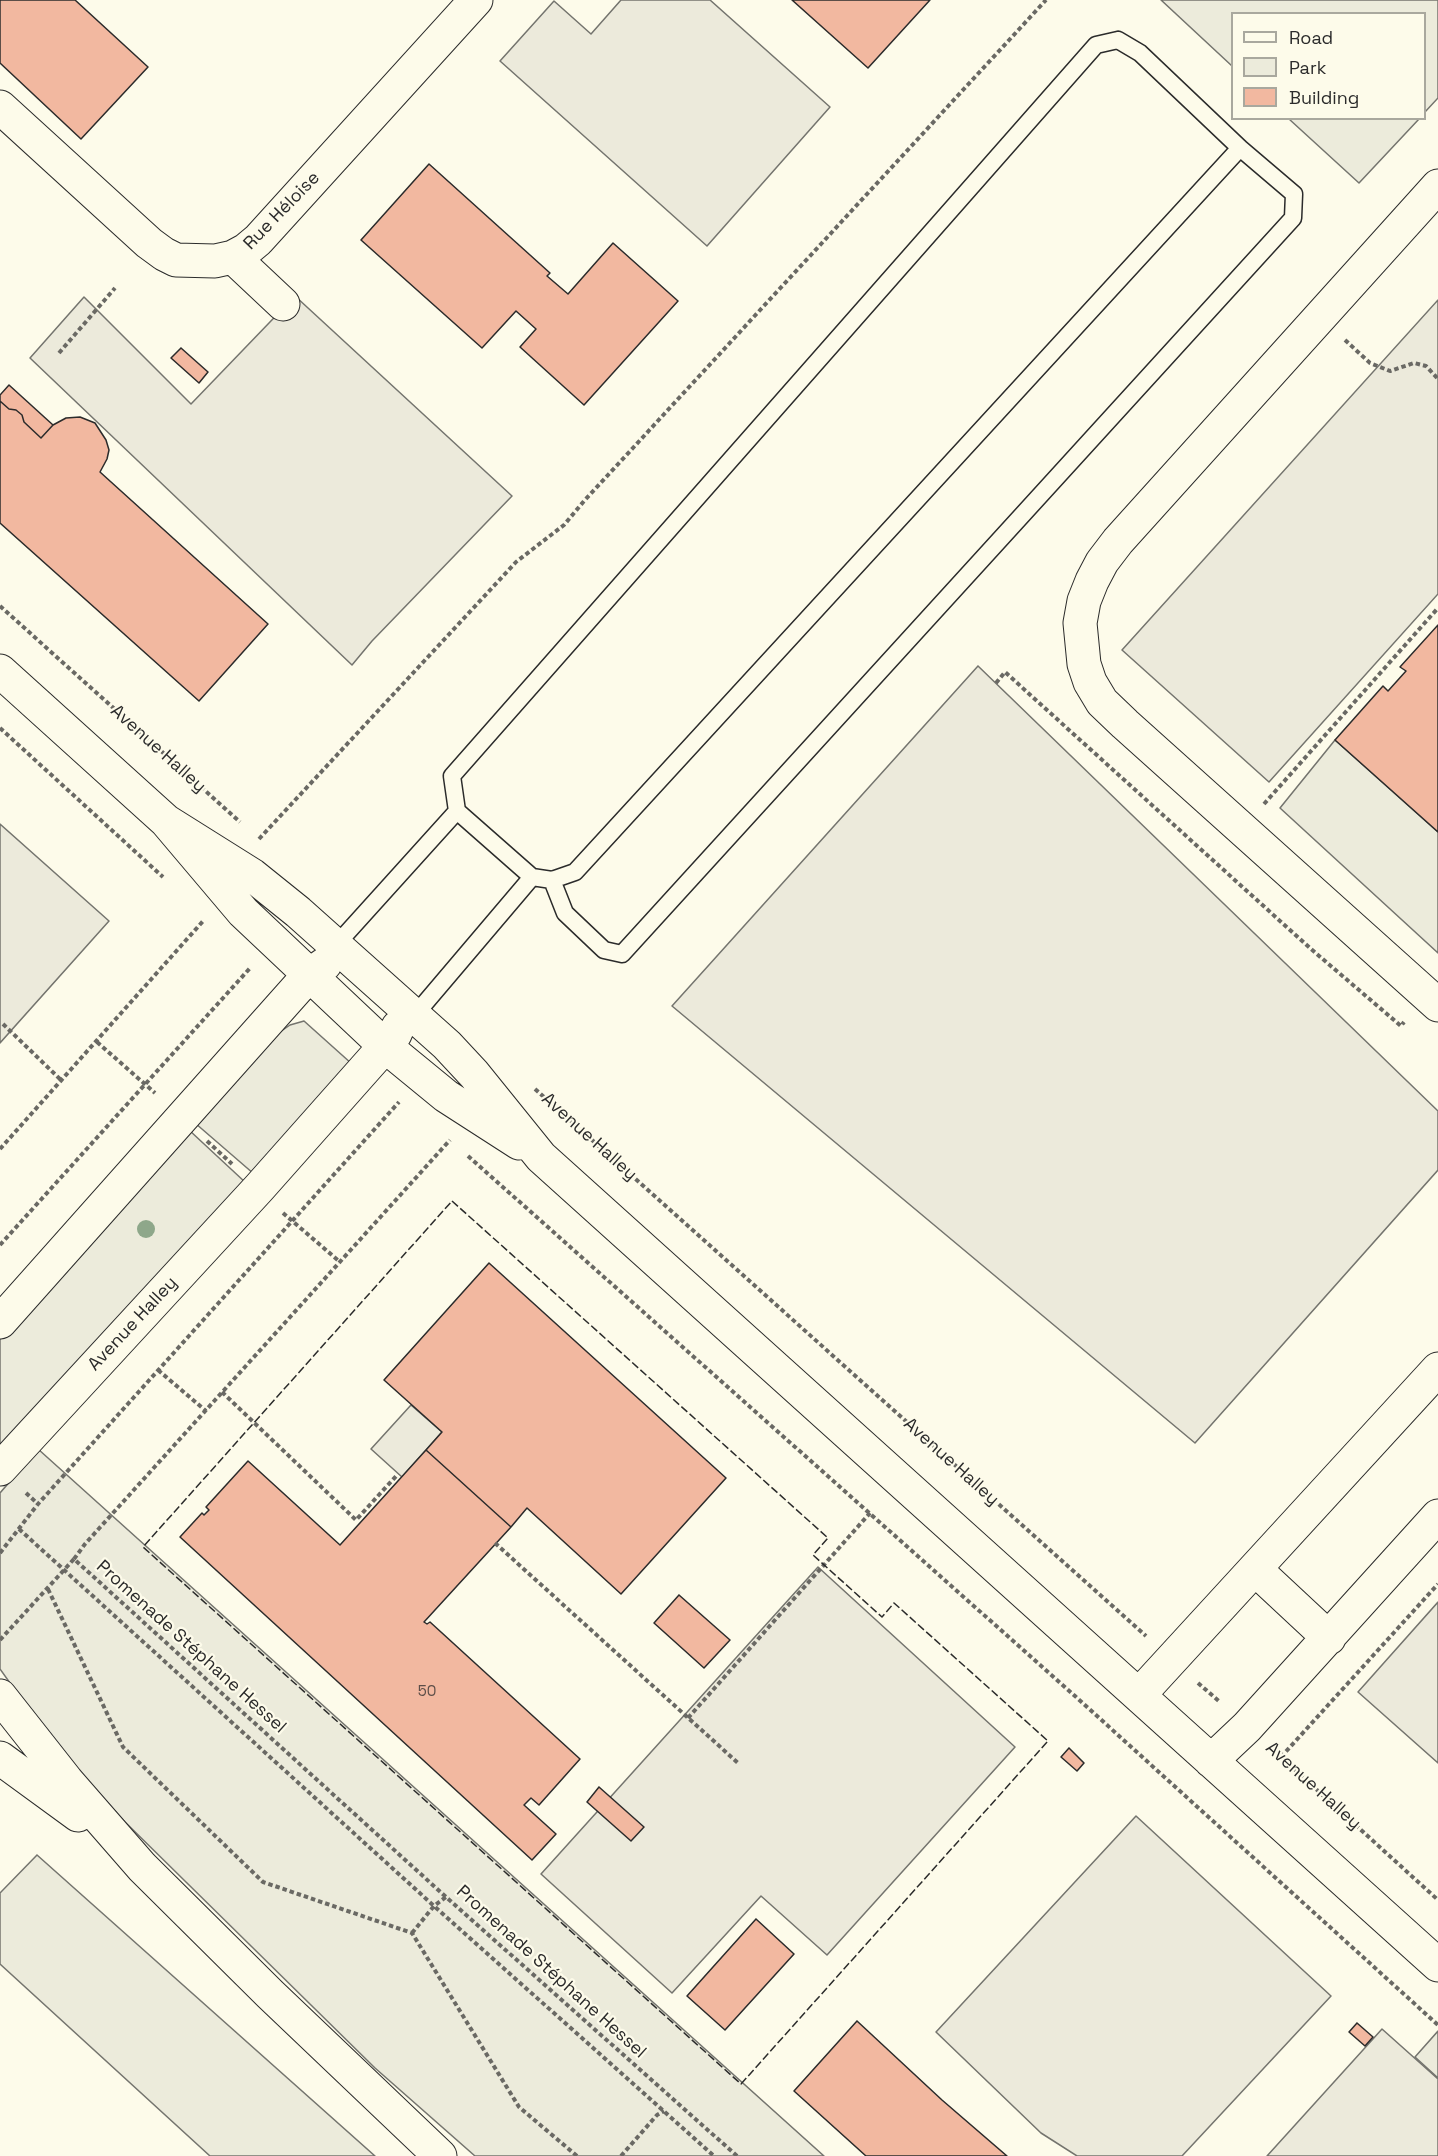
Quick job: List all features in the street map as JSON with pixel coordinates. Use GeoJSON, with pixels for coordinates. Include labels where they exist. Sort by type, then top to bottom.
{"type":"FeatureCollection","features":[{"type":"Feature","properties":{"kind":"street","name":"Rue Héloise"},"geometry":{"type":"LineString","coordinates":[[0,107],[149,243],[164,254],[176,260],[195,262],[233,257],[258,240],[476,0]]}},
{"type":"Feature","properties":{"kind":"street"},"geometry":{"type":"LineString","coordinates":[[1432,1000],[1102,702],[1090,682],[1084,664],[1080,623],[1084,601],[1092,581],[1113,548],[1438,186]]}},
{"type":"Feature","properties":{"kind":"street"},"geometry":{"type":"LineString","coordinates":[[233,257],[283,304]]}},
{"type":"Feature","properties":{"kind":"street"},"geometry":{"type":"LineString","coordinates":[[0,671],[166,821],[243,912],[386,1046],[446,1096],[541,1157]]}},
{"type":"Feature","properties":{"kind":"street"},"geometry":{"type":"LineString","coordinates":[[166,821],[252,875],[405,1007],[447,1045],[474,1074],[541,1157],[1438,1965]]}},
{"type":"Feature","properties":{"kind":"street"},"geometry":{"type":"LineString","coordinates":[[0,1322],[309,975],[327,963],[341,961],[346,955]]}},
{"type":"Feature","properties":{"kind":"street","name":"Avenue Halley"},"geometry":{"type":"LineString","coordinates":[[0,1469],[259,1188],[386,1046],[395,1034],[399,1024],[399,1014],[405,1007]]}},
{"type":"Feature","properties":{"kind":"street"},"geometry":{"type":"LineString","coordinates":[[1139,1695],[1438,1369]]}},
{"type":"Feature","properties":{"kind":"street"},"geometry":{"type":"LineString","coordinates":[[1211,1761],[1247,1727],[1438,1516]]}},
{"type":"Feature","properties":{"kind":"street"},"geometry":{"type":"LineString","coordinates":[[1255,1569],[1329,1638]]}},
{"type":"Feature","properties":{"kind":"street"},"geometry":{"type":"LineString","coordinates":[[0,1696],[67,1781],[142,1867],[270,1994],[440,2156]]}},
{"type":"Feature","properties":{"kind":"street"},"geometry":{"type":"LineString","coordinates":[[0,1758],[54,1797],[142,1867]]}},
{"type":"Feature","properties":{"kind":"lane"},"geometry":{"type":"LineString","coordinates":[[552,880],[565,913],[604,950],[622,954],[1293,218],[1294,194],[1240,148],[1140,53],[1118,40],[1096,45],[452,776],[457,811],[532,877],[552,880],[575,873],[1240,148]]}},
{"type":"Feature","properties":{"kind":"lane"},"geometry":{"type":"LineString","coordinates":[[346,955],[457,811]]}},
{"type":"Feature","properties":{"kind":"lane"},"geometry":{"type":"LineString","coordinates":[[405,1007],[532,877]]}},
{"type":"Feature","properties":{"kind":"path"},"geometry":{"type":"LineString","coordinates":[[259,840],[516,562],[564,525],[600,483],[1046,0]]}},
{"type":"Feature","properties":{"kind":"path"},"geometry":{"type":"LineString","coordinates":[[59,353],[115,288]]}},
{"type":"Feature","properties":{"kind":"path"},"geometry":{"type":"LineString","coordinates":[[1320,317],[1370,363],[1390,371],[1414,363],[1426,366],[1438,379]]}},
{"type":"Feature","properties":{"kind":"path","name":"Avenue Halley"},"geometry":{"type":"LineString","coordinates":[[0,606],[242,824]]}},
{"type":"Feature","properties":{"kind":"path"},"geometry":{"type":"LineString","coordinates":[[1242,829],[1438,609]]}},
{"type":"Feature","properties":{"kind":"path"},"geometry":{"type":"LineString","coordinates":[[996,682],[1005,672],[1311,949],[1401,1026],[1432,1000]]}},
{"type":"Feature","properties":{"kind":"path"},"geometry":{"type":"LineString","coordinates":[[0,728],[163,877]]}},
{"type":"Feature","properties":{"kind":"path"},"geometry":{"type":"LineString","coordinates":[[250,832],[267,847]]}},
{"type":"Feature","properties":{"kind":"path"},"geometry":{"type":"LineString","coordinates":[[0,1149],[206,917]]}},
{"type":"Feature","properties":{"kind":"path"},"geometry":{"type":"LineString","coordinates":[[0,1245],[255,962]]}},
{"type":"Feature","properties":{"kind":"path"},"geometry":{"type":"LineString","coordinates":[[3,1024],[62,1081]]}},
{"type":"Feature","properties":{"kind":"path"},"geometry":{"type":"LineString","coordinates":[[97,1042],[259,1188],[291,1222],[340,1262]]}},
{"type":"Feature","properties":{"kind":"path","name":"Avenue Halley"},"geometry":{"type":"LineString","coordinates":[[535,1088],[1438,1900]]}},
{"type":"Feature","properties":{"kind":"path"},"geometry":{"type":"LineString","coordinates":[[0,1553],[38,1504],[401,1100]]}},
{"type":"Feature","properties":{"kind":"path"},"geometry":{"type":"LineString","coordinates":[[74,1559],[93,1535],[450,1140],[442,1133]]}},
{"type":"Feature","properties":{"kind":"path"},"geometry":{"type":"LineString","coordinates":[[459,1148],[1075,1696],[1438,2025]]}},
{"type":"Feature","properties":{"kind":"path"},"geometry":{"type":"LineString","coordinates":[[158,1370],[206,1411]]}},
{"type":"Feature","properties":{"kind":"path"},"geometry":{"type":"LineString","coordinates":[[222,1392],[356,1520],[398,1474]]}},
{"type":"Feature","properties":{"kind":"path"},"geometry":{"type":"LineString","coordinates":[[687,1718],[870,1513]]}},
{"type":"Feature","properties":{"kind":"path"},"geometry":{"type":"LineString","coordinates":[[0,1640],[64,1570],[19,1529]]}},
{"type":"Feature","properties":{"kind":"path"},"geometry":{"type":"LineString","coordinates":[[495,1543],[738,1763]]}},
{"type":"Feature","properties":{"kind":"path","name":"Promenade Stéphane Hessel"},"geometry":{"type":"LineString","coordinates":[[714,2156],[434,1906],[64,1570],[74,1559],[446,1897],[737,2156]]}},
{"type":"Feature","properties":{"kind":"path"},"geometry":{"type":"LineString","coordinates":[[1281,1757],[1438,1584]]}},
{"type":"Feature","properties":{"kind":"path"},"geometry":{"type":"LineString","coordinates":[[48,1589],[123,1747],[263,1882],[412,1933],[519,2107],[577,2156]]}},
{"type":"Feature","properties":{"kind":"path"},"geometry":{"type":"LineString","coordinates":[[412,1933],[434,1906],[446,1897]]}},
{"type":"Feature","properties":{"kind":"path"},"geometry":{"type":"LineString","coordinates":[[621,2156],[663,2111]]}},
{"type":"Feature","properties":{"kind":"green space"},"geometry":{"type":"Polygon","coordinates":[[[1161,0],[1438,0],[1438,98],[1426,111],[1426,12],[1231,12],[1231,65],[1161,0]]]}},
{"type":"Feature","properties":{"kind":"green space"},"geometry":{"type":"Polygon","coordinates":[[[1290,120],[1418,120],[1359,183],[1290,120]]]}},
{"type":"Feature","properties":{"kind":"green space"},"geometry":{"type":"Polygon","coordinates":[[[1335,740],[1438,832],[1438,953],[1280,808],[1335,740]]]}},
{"type":"Feature","properties":{"kind":"green space"},"geometry":{"type":"Polygon","coordinates":[[[304,1021],[352,1064],[254,1174],[195,1123],[277,1034],[290,1025],[304,1021]]]}},
{"type":"Feature","properties":{"kind":"green space"},"geometry":{"type":"Polygon","coordinates":[[[189,1130],[246,1183],[0,1449],[0,1339],[189,1130]]]}},
{"type":"Feature","properties":{"kind":"green space"},"geometry":{"type":"Polygon","coordinates":[[[38,1449],[824,2156],[475,2156],[375,2068],[125,1822],[49,1738],[0,1669],[0,1493],[38,1449]]]}},
{"type":"Feature","properties":{"kind":"green space"},"geometry":{"type":"Polygon","coordinates":[[[37,1855],[375,2156],[210,2156],[0,1964],[0,1893],[37,1855]]]}},
{"type":"Feature","properties":{"kind":"green space"},"geometry":{"type":"Polygon","coordinates":[[[1438,2031],[1438,2078],[1415,2057],[1438,2031]]]}},
{"type":"Feature","properties":{"kind":"shaded area"},"geometry":{"type":"Polygon","coordinates":[[[621,0],[710,0],[830,107],[707,246],[500,61],[554,1],[591,34],[621,0]]]}},
{"type":"Feature","properties":{"kind":"shaded area"},"geometry":{"type":"Polygon","coordinates":[[[295,296],[512,496],[372,641],[352,665],[30,358],[84,297],[191,404],[295,296]]]}},
{"type":"Feature","properties":{"kind":"shaded area"},"geometry":{"type":"Polygon","coordinates":[[[1438,300],[1438,594],[1269,782],[1122,650],[1438,300]]]}},
{"type":"Feature","properties":{"kind":"shaded area"},"geometry":{"type":"Polygon","coordinates":[[[978,666],[1438,1111],[1438,1170],[1195,1443],[672,1006],[978,666]]]}},
{"type":"Feature","properties":{"kind":"shaded area"},"geometry":{"type":"Polygon","coordinates":[[[0,824],[109,921],[0,1043],[0,824]]]}},
{"type":"Feature","properties":{"kind":"shaded area"},"geometry":{"type":"Polygon","coordinates":[[[411,1405],[442,1432],[402,1477],[371,1449],[411,1405]]]}},
{"type":"Feature","properties":{"kind":"shaded area"},"geometry":{"type":"Polygon","coordinates":[[[818,1567],[1015,1747],[827,1955],[761,1896],[672,1993],[541,1874],[818,1567]]]}},
{"type":"Feature","properties":{"kind":"shaded area"},"geometry":{"type":"Polygon","coordinates":[[[1438,1602],[1438,1763],[1358,1692],[1438,1602]]]}},
{"type":"Feature","properties":{"kind":"shaded area"},"geometry":{"type":"Polygon","coordinates":[[[1136,1816],[1331,1996],[1182,2156],[1077,2156],[1041,2133],[936,2032],[1136,1816]]]}},
{"type":"Feature","properties":{"kind":"shaded area"},"geometry":{"type":"Polygon","coordinates":[[[1382,2029],[1438,2079],[1438,2156],[1267,2156],[1382,2029]]]}},
{"type":"Feature","properties":{"kind":"building"},"geometry":{"type":"Polygon","coordinates":[[[0,0],[75,0],[148,67],[81,139],[0,63],[0,0]]]}},
{"type":"Feature","properties":{"kind":"building"},"geometry":{"type":"Polygon","coordinates":[[[792,0],[930,0],[868,68],[792,0]]]}},
{"type":"Feature","properties":{"kind":"building"},"geometry":{"type":"Polygon","coordinates":[[[429,164],[550,273],[547,276],[568,294],[613,243],[678,301],[584,405],[520,347],[536,329],[516,311],[482,348],[361,240],[429,164]]]}},
{"type":"Feature","properties":{"kind":"building"},"geometry":{"type":"Polygon","coordinates":[[[181,348],[208,372],[199,383],[171,358],[181,348]]]}},
{"type":"Feature","properties":{"kind":"building"},"geometry":{"type":"Polygon","coordinates":[[[9,385],[53,425],[41,438],[24,422],[22,415],[16,410],[9,409],[0,401],[0,395],[9,385]]]}},
{"type":"Feature","properties":{"kind":"building"},"geometry":{"type":"Polygon","coordinates":[[[0,401],[9,409],[16,410],[22,415],[24,422],[41,438],[53,425],[66,418],[80,417],[95,423],[106,440],[109,450],[100,472],[268,624],[199,701],[0,523],[0,401]]]}},
{"type":"Feature","properties":{"kind":"building"},"geometry":{"type":"Polygon","coordinates":[[[1438,625],[1438,832],[1335,740],[1383,686],[1388,691],[1406,671],[1400,667],[1438,625]]]}},
{"type":"Feature","properties":{"kind":"building"},"geometry":{"type":"Polygon","coordinates":[[[489,1263],[726,1478],[621,1594],[527,1508],[511,1527],[426,1450],[442,1432],[384,1380],[489,1263]]]}},
{"type":"Feature","properties":{"kind":"building"},"geometry":{"type":"Polygon","coordinates":[[[426,1450],[511,1527],[424,1622],[427,1624],[430,1622],[580,1759],[539,1805],[531,1798],[524,1805],[556,1834],[532,1860],[180,1537],[202,1513],[204,1515],[209,1510],[206,1507],[248,1461],[340,1545],[426,1450]]]}},
{"type":"Feature","properties":{"kind":"building"},"geometry":{"type":"Polygon","coordinates":[[[679,1595],[730,1640],[704,1668],[654,1623],[679,1595]]]}},
{"type":"Feature","properties":{"kind":"building"},"geometry":{"type":"Polygon","coordinates":[[[1069,1748],[1084,1763],[1077,1771],[1061,1757],[1069,1748]]]}},
{"type":"Feature","properties":{"kind":"building"},"geometry":{"type":"Polygon","coordinates":[[[599,1787],[644,1827],[631,1841],[587,1802],[599,1787]]]}},
{"type":"Feature","properties":{"kind":"building"},"geometry":{"type":"Polygon","coordinates":[[[756,1919],[794,1954],[725,2030],[687,1996],[756,1919]]]}},
{"type":"Feature","properties":{"kind":"building"},"geometry":{"type":"Polygon","coordinates":[[[857,2021],[942,2100],[1007,2156],[866,2156],[794,2091],[857,2021]]]}},
{"type":"Feature","properties":{"kind":"building"},"geometry":{"type":"Polygon","coordinates":[[[1357,2023],[1373,2037],[1365,2046],[1349,2032],[1357,2023]]]}},
{"type":"Feature","properties":{"kind":"fence"},"geometry":{"type":"LineString","coordinates":[[452,1201],[828,1538],[813,1555],[882,1617],[894,1603],[1048,1741],[741,2084],[143,1547],[452,1201]]}}]}
